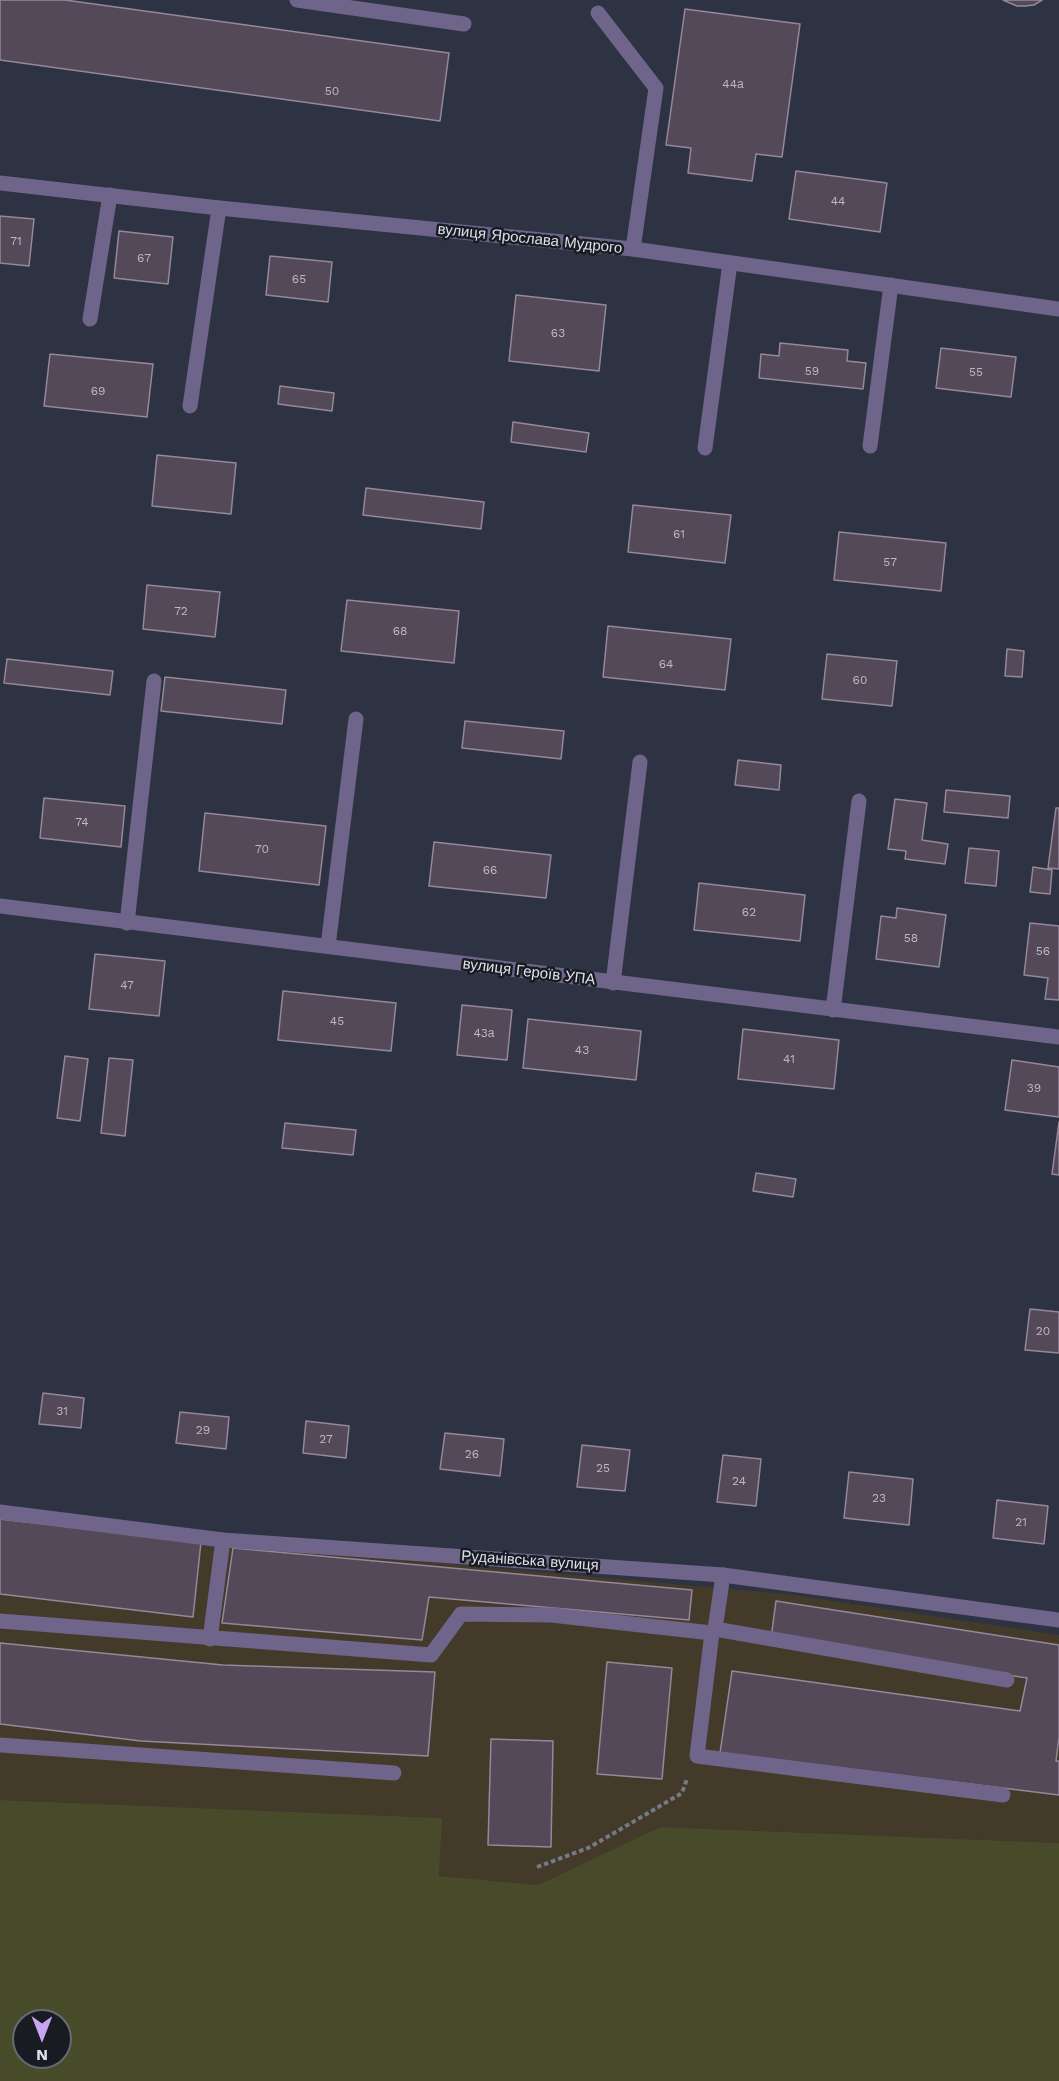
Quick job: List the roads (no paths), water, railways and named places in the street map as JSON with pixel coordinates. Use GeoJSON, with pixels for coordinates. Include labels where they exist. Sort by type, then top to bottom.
{"type":"FeatureCollection","features":[{"type":"Feature","properties":{"kind":"street"},"geometry":{"type":"LineString","coordinates":[[297,0],[464,24]]}},
{"type":"Feature","properties":{"kind":"street"},"geometry":{"type":"LineString","coordinates":[[598,13],[656,88],[633,249]]}},
{"type":"Feature","properties":{"kind":"street","name":"вулиця Ярослава Мудрого"},"geometry":{"type":"LineString","coordinates":[[0,183],[219,208],[633,249],[1059,309]]}},
{"type":"Feature","properties":{"kind":"street"},"geometry":{"type":"LineString","coordinates":[[90,319],[110,195]]}},
{"type":"Feature","properties":{"kind":"street"},"geometry":{"type":"LineString","coordinates":[[190,406],[219,208]]}},
{"type":"Feature","properties":{"kind":"street"},"geometry":{"type":"LineString","coordinates":[[705,447],[730,263]]}},
{"type":"Feature","properties":{"kind":"street"},"geometry":{"type":"LineString","coordinates":[[870,446],[891,285]]}},
{"type":"Feature","properties":{"kind":"street"},"geometry":{"type":"LineString","coordinates":[[128,923],[154,681]]}},
{"type":"Feature","properties":{"kind":"street"},"geometry":{"type":"LineString","coordinates":[[328,946],[356,719]]}},
{"type":"Feature","properties":{"kind":"street"},"geometry":{"type":"LineString","coordinates":[[613,982],[640,762]]}},
{"type":"Feature","properties":{"kind":"street"},"geometry":{"type":"LineString","coordinates":[[833,1010],[859,801]]}},
{"type":"Feature","properties":{"kind":"street","name":"вулиця Героїв УПА"},"geometry":{"type":"LineString","coordinates":[[0,906],[1059,1037]]}},
{"type":"Feature","properties":{"kind":"street","name":"Руданівська вулиця"},"geometry":{"type":"LineString","coordinates":[[0,1512],[223,1540],[723,1575],[1059,1620]]}},
{"type":"Feature","properties":{"kind":"street"},"geometry":{"type":"LineString","coordinates":[[210,1639],[223,1540]]}},
{"type":"Feature","properties":{"kind":"street"},"geometry":{"type":"LineString","coordinates":[[723,1575],[697,1756],[1003,1796]]}},
{"type":"Feature","properties":{"kind":"street"},"geometry":{"type":"LineString","coordinates":[[0,1621],[431,1655],[461,1614],[551,1615],[714,1631],[1006,1680]]}},
{"type":"Feature","properties":{"kind":"street"},"geometry":{"type":"LineString","coordinates":[[0,1745],[394,1773]]}}]}
